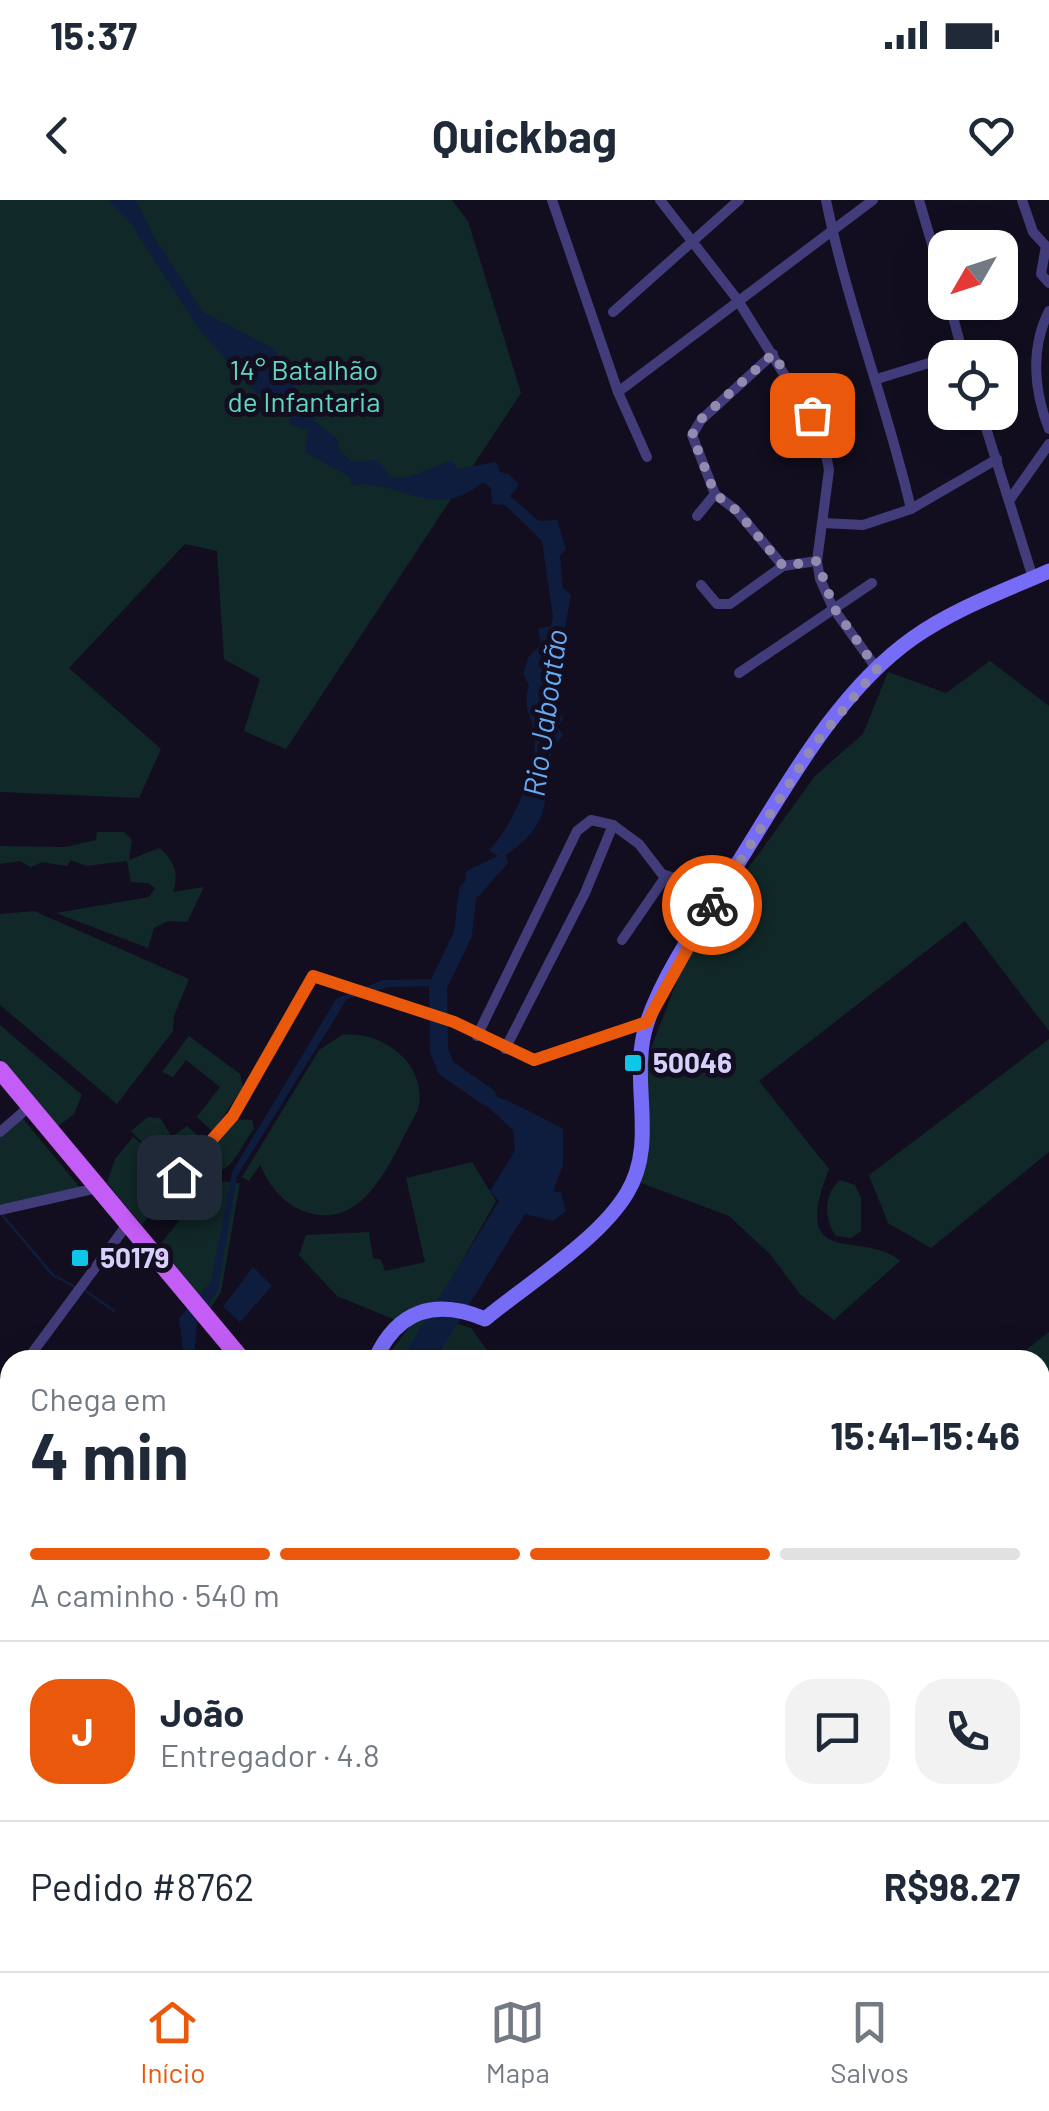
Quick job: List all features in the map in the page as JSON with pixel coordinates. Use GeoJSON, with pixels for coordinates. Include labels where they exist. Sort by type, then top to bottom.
{"type":"FeatureCollection","features":[{"type":"Feature","properties":{"kind":"main road"},"geometry":{"type":"LineString","coordinates":[[0,1070],[126,1226],[233,1350]]}},
{"type":"Feature","properties":{"kind":"street"},"geometry":{"type":"LineString","coordinates":[[552,200],[618,392],[648,457]]}},
{"type":"Feature","properties":{"kind":"street"},"geometry":{"type":"LineString","coordinates":[[660,200],[773,354],[828,450],[817,561],[834,608],[877,669]]}},
{"type":"Feature","properties":{"kind":"street"},"geometry":{"type":"LineString","coordinates":[[613,312],[693,245],[739,200]]}},
{"type":"Feature","properties":{"kind":"street"},"geometry":{"type":"LineString","coordinates":[[826,200],[856,321],[877,379],[911,509]]}},
{"type":"Feature","properties":{"kind":"street"},"geometry":{"type":"LineString","coordinates":[[618,392],[736,299],[873,200]]}},
{"type":"Feature","properties":{"kind":"street"},"geometry":{"type":"LineString","coordinates":[[919,200],[928,230]]}},
{"type":"Feature","properties":{"kind":"street"},"geometry":{"type":"LineString","coordinates":[[1022,200],[1033,232],[1046,246],[1042,274],[1049,283]]}},
{"type":"Feature","properties":{"kind":"street"},"geometry":{"type":"LineString","coordinates":[[1049,311],[1036,354],[1038,393],[1049,429]]}},
{"type":"Feature","properties":{"kind":"street"},"geometry":{"type":"LineString","coordinates":[[773,354],[700,420],[692,435],[715,494],[737,511],[783,566]]}},
{"type":"Feature","properties":{"kind":"street"},"geometry":{"type":"LineString","coordinates":[[877,379],[928,363]]}},
{"type":"Feature","properties":{"kind":"street"},"geometry":{"type":"LineString","coordinates":[[987,430],[1033,578]]}},
{"type":"Feature","properties":{"kind":"street"},"geometry":{"type":"LineString","coordinates":[[1011,498],[1049,444]]}},
{"type":"Feature","properties":{"kind":"street"},"geometry":{"type":"LineString","coordinates":[[823,522],[863,524],[911,509],[997,459]]}},
{"type":"Feature","properties":{"kind":"street"},"geometry":{"type":"LineString","coordinates":[[697,516],[715,494]]}},
{"type":"Feature","properties":{"kind":"street"},"geometry":{"type":"LineString","coordinates":[[701,584],[717,604],[730,604],[783,566],[817,561]]}},
{"type":"Feature","properties":{"kind":"street"},"geometry":{"type":"LineString","coordinates":[[381,1350],[398,1321],[429,1310],[486,1319],[594,1231],[629,1191],[641,1152],[638,1071],[647,1022],[714,901],[814,745],[877,669],[942,620],[1049,570]]}},
{"type":"Feature","properties":{"kind":"street"},"geometry":{"type":"LineString","coordinates":[[739,672],[872,583]]}},
{"type":"Feature","properties":{"kind":"street"},"geometry":{"type":"LineString","coordinates":[[477,1036],[578,831],[591,820],[614,825],[639,844],[666,876],[688,882],[714,901]]}},
{"type":"Feature","properties":{"kind":"street"},"geometry":{"type":"LineString","coordinates":[[504,1049],[585,893],[614,825]]}},
{"type":"Feature","properties":{"kind":"street"},"geometry":{"type":"LineString","coordinates":[[622,940],[666,876]]}},
{"type":"Feature","properties":{"kind":"street"},"geometry":{"type":"LineString","coordinates":[[179,1177],[233,1116],[271,1056],[313,976],[454,1022],[526,1058],[546,1059],[647,1022]]}},
{"type":"Feature","properties":{"kind":"street"},"geometry":{"type":"LineString","coordinates":[[0,1132],[30,1106]]}},
{"type":"Feature","properties":{"kind":"street"},"geometry":{"type":"LineString","coordinates":[[0,1209],[98,1188]]}},
{"type":"Feature","properties":{"kind":"street"},"geometry":{"type":"LineString","coordinates":[[34,1350],[126,1226]]}},
{"type":"Feature","properties":{"kind":"green space","name":"14° Batalhão de Infantaria"},"geometry":{"type":"Polygon","coordinates":[[[0,200],[452,200],[468,221],[521,393],[286,749],[244,731],[260,679],[224,659],[217,551],[185,544],[69,668],[161,749],[139,798],[0,792],[0,200]]]}},
{"type":"Feature","properties":{"kind":"green space"},"geometry":{"type":"Polygon","coordinates":[[[990,661],[1049,706],[1049,1031],[965,921],[759,1081],[829,1169],[819,1201],[818,1223],[824,1235],[835,1242],[885,1252],[900,1261],[834,1320],[800,1294],[770,1254],[729,1216],[641,1183],[646,1061],[698,927],[744,874],[815,776],[863,734],[888,672],[946,693],[990,661]]]}},
{"type":"Feature","properties":{"kind":"green space"},"geometry":{"type":"Polygon","coordinates":[[[97,832],[124,832],[132,840],[129,860],[159,848],[174,869],[173,892],[204,887],[187,922],[168,921],[154,928],[148,948],[56,913],[149,897],[155,888],[148,883],[131,882],[127,861],[86,866],[71,860],[67,866],[42,862],[31,867],[20,861],[0,864],[0,846],[65,847],[96,840],[97,832]]]}},
{"type":"Feature","properties":{"kind":"green space"},"geometry":{"type":"Polygon","coordinates":[[[34,911],[189,979],[174,1016],[173,1031],[117,1104],[0,1005],[0,914],[34,911]]]}},
{"type":"Feature","properties":{"kind":"green space"},"geometry":{"type":"Polygon","coordinates":[[[0,1025],[82,1095],[74,1114],[57,1127],[0,1059],[0,1025]]]}},
{"type":"Feature","properties":{"kind":"green space"},"geometry":{"type":"Polygon","coordinates":[[[342,1035],[373,1038],[400,1054],[417,1079],[418,1110],[389,1165],[364,1199],[348,1210],[330,1215],[309,1213],[279,1195],[260,1165],[249,1181],[242,1177],[319,1050],[342,1035]]]}},
{"type":"Feature","properties":{"kind":"green space"},"geometry":{"type":"Polygon","coordinates":[[[189,1036],[240,1074],[243,1087],[213,1132],[197,1117],[220,1087],[186,1060],[173,1077],[162,1072],[189,1036]]]}},
{"type":"Feature","properties":{"kind":"green space"},"geometry":{"type":"Polygon","coordinates":[[[1049,1039],[1049,1152],[931,1248],[888,1223],[869,1175],[1049,1039]]]}},
{"type":"Feature","properties":{"kind":"green space"},"geometry":{"type":"Polygon","coordinates":[[[19,1114],[82,1190],[0,1205],[0,1130],[19,1114]]]}},
{"type":"Feature","properties":{"kind":"green space"},"geometry":{"type":"Polygon","coordinates":[[[148,1117],[160,1118],[172,1137],[187,1126],[205,1142],[234,1119],[252,1120],[254,1128],[234,1159],[214,1173],[205,1174],[198,1163],[186,1170],[174,1155],[177,1177],[142,1225],[107,1183],[115,1159],[133,1137],[152,1152],[131,1131],[148,1117]]]}},
{"type":"Feature","properties":{"kind":"green space"},"geometry":{"type":"Polygon","coordinates":[[[472,1162],[496,1201],[442,1296],[429,1310],[398,1321],[337,1296],[299,1255],[306,1235],[369,1232],[373,1258],[381,1260],[385,1271],[425,1262],[406,1178],[472,1162]]]}},
{"type":"Feature","properties":{"kind":"green space"},"geometry":{"type":"Polygon","coordinates":[[[177,1177],[240,1183],[221,1292],[210,1309],[159,1246],[201,1193],[177,1177]]]}},
{"type":"Feature","properties":{"kind":"green space"},"geometry":{"type":"Polygon","coordinates":[[[840,1180],[855,1185],[861,1198],[861,1231],[851,1238],[836,1236],[828,1215],[828,1200],[840,1180]]]}},
{"type":"Feature","properties":{"kind":"green space"},"geometry":{"type":"Polygon","coordinates":[[[421,1312],[471,1328],[487,1350],[392,1350],[421,1312]]]}},
{"type":"Feature","properties":{"kind":"green space"},"geometry":{"type":"Polygon","coordinates":[[[1049,1332],[1049,1350],[1026,1350],[1049,1332]]]}},
{"type":"Feature","properties":{"kind":"water"},"geometry":{"type":"Polygon","coordinates":[[[108,200],[136,200],[157,242],[203,312],[274,349],[313,420],[337,439],[340,451],[352,462],[378,460],[390,477],[397,478],[452,461],[457,469],[496,462],[500,472],[509,474],[519,485],[510,496],[539,521],[557,520],[566,549],[560,556],[563,588],[571,595],[551,702],[554,717],[559,711],[563,717],[558,728],[563,735],[553,749],[538,824],[506,855],[508,863],[478,897],[455,906],[464,894],[466,871],[498,856],[489,850],[514,814],[534,752],[534,731],[526,702],[529,685],[523,674],[529,656],[541,645],[538,629],[551,626],[553,617],[542,541],[505,505],[492,504],[491,488],[483,482],[465,494],[432,500],[386,487],[351,485],[350,477],[305,452],[308,430],[288,424],[294,411],[265,405],[269,395],[257,394],[200,331],[131,224],[108,200]]]}},
{"type":"Feature","properties":{"kind":"water"},"geometry":{"type":"Polygon","coordinates":[[[439,979],[438,986],[389,987],[347,999],[237,1176],[218,1290],[197,1323],[195,1350],[183,1350],[179,1318],[211,1282],[232,1172],[336,999],[383,980],[439,979]]]}},
{"type":"Feature","properties":{"kind":"water"},"geometry":{"type":"Polygon","coordinates":[[[465,1085],[515,1104],[563,1129],[563,1165],[553,1191],[561,1193],[566,1211],[553,1221],[525,1214],[441,1350],[407,1350],[499,1201],[490,1191],[515,1151],[513,1130],[465,1085]]]}},
{"type":"Feature","properties":{"kind":"water"},"geometry":{"type":"Polygon","coordinates":[[[253,1267],[272,1286],[240,1322],[223,1307],[253,1267]]]}},
{"type":"Feature","properties":{"kind":"waterway","name":"Rio Jaboatão"},"geometry":{"type":"LineString","coordinates":[[477,882],[468,891],[463,934],[438,986],[439,1050],[446,1068],[488,1097]]}},
{"type":"Feature","properties":{"kind":"waterway"},"geometry":{"type":"LineString","coordinates":[[3,1216],[53,1275],[75,1287]]}},
{"type":"Feature","properties":{"kind":"waterway"},"geometry":{"type":"LineString","coordinates":[[86,1291],[114,1311]]}},
{"type":"Feature","properties":{"kind":"way so far"},"geometry":{"type":"LineString","coordinates":[[712,905],[814,745],[877,669],[825,593],[817,561],[783,566],[737,511],[715,494],[692,435],[700,420],[773,354],[812,415]]}},
{"type":"Feature","properties":{"kind":"place","name":"50046"},"geometry":{"type":"Point","coordinates":[633,1063]}},
{"type":"Feature","properties":{"kind":"place","name":"50179"},"geometry":{"type":"Point","coordinates":[80,1258]}},
{"type":"Feature","properties":{"kind":"route"},"geometry":{"type":"LineString","coordinates":[[179,1177],[233,1116],[271,1056],[313,976],[454,1022],[516,1055],[546,1059],[647,1022],[712,905]]}}]}
